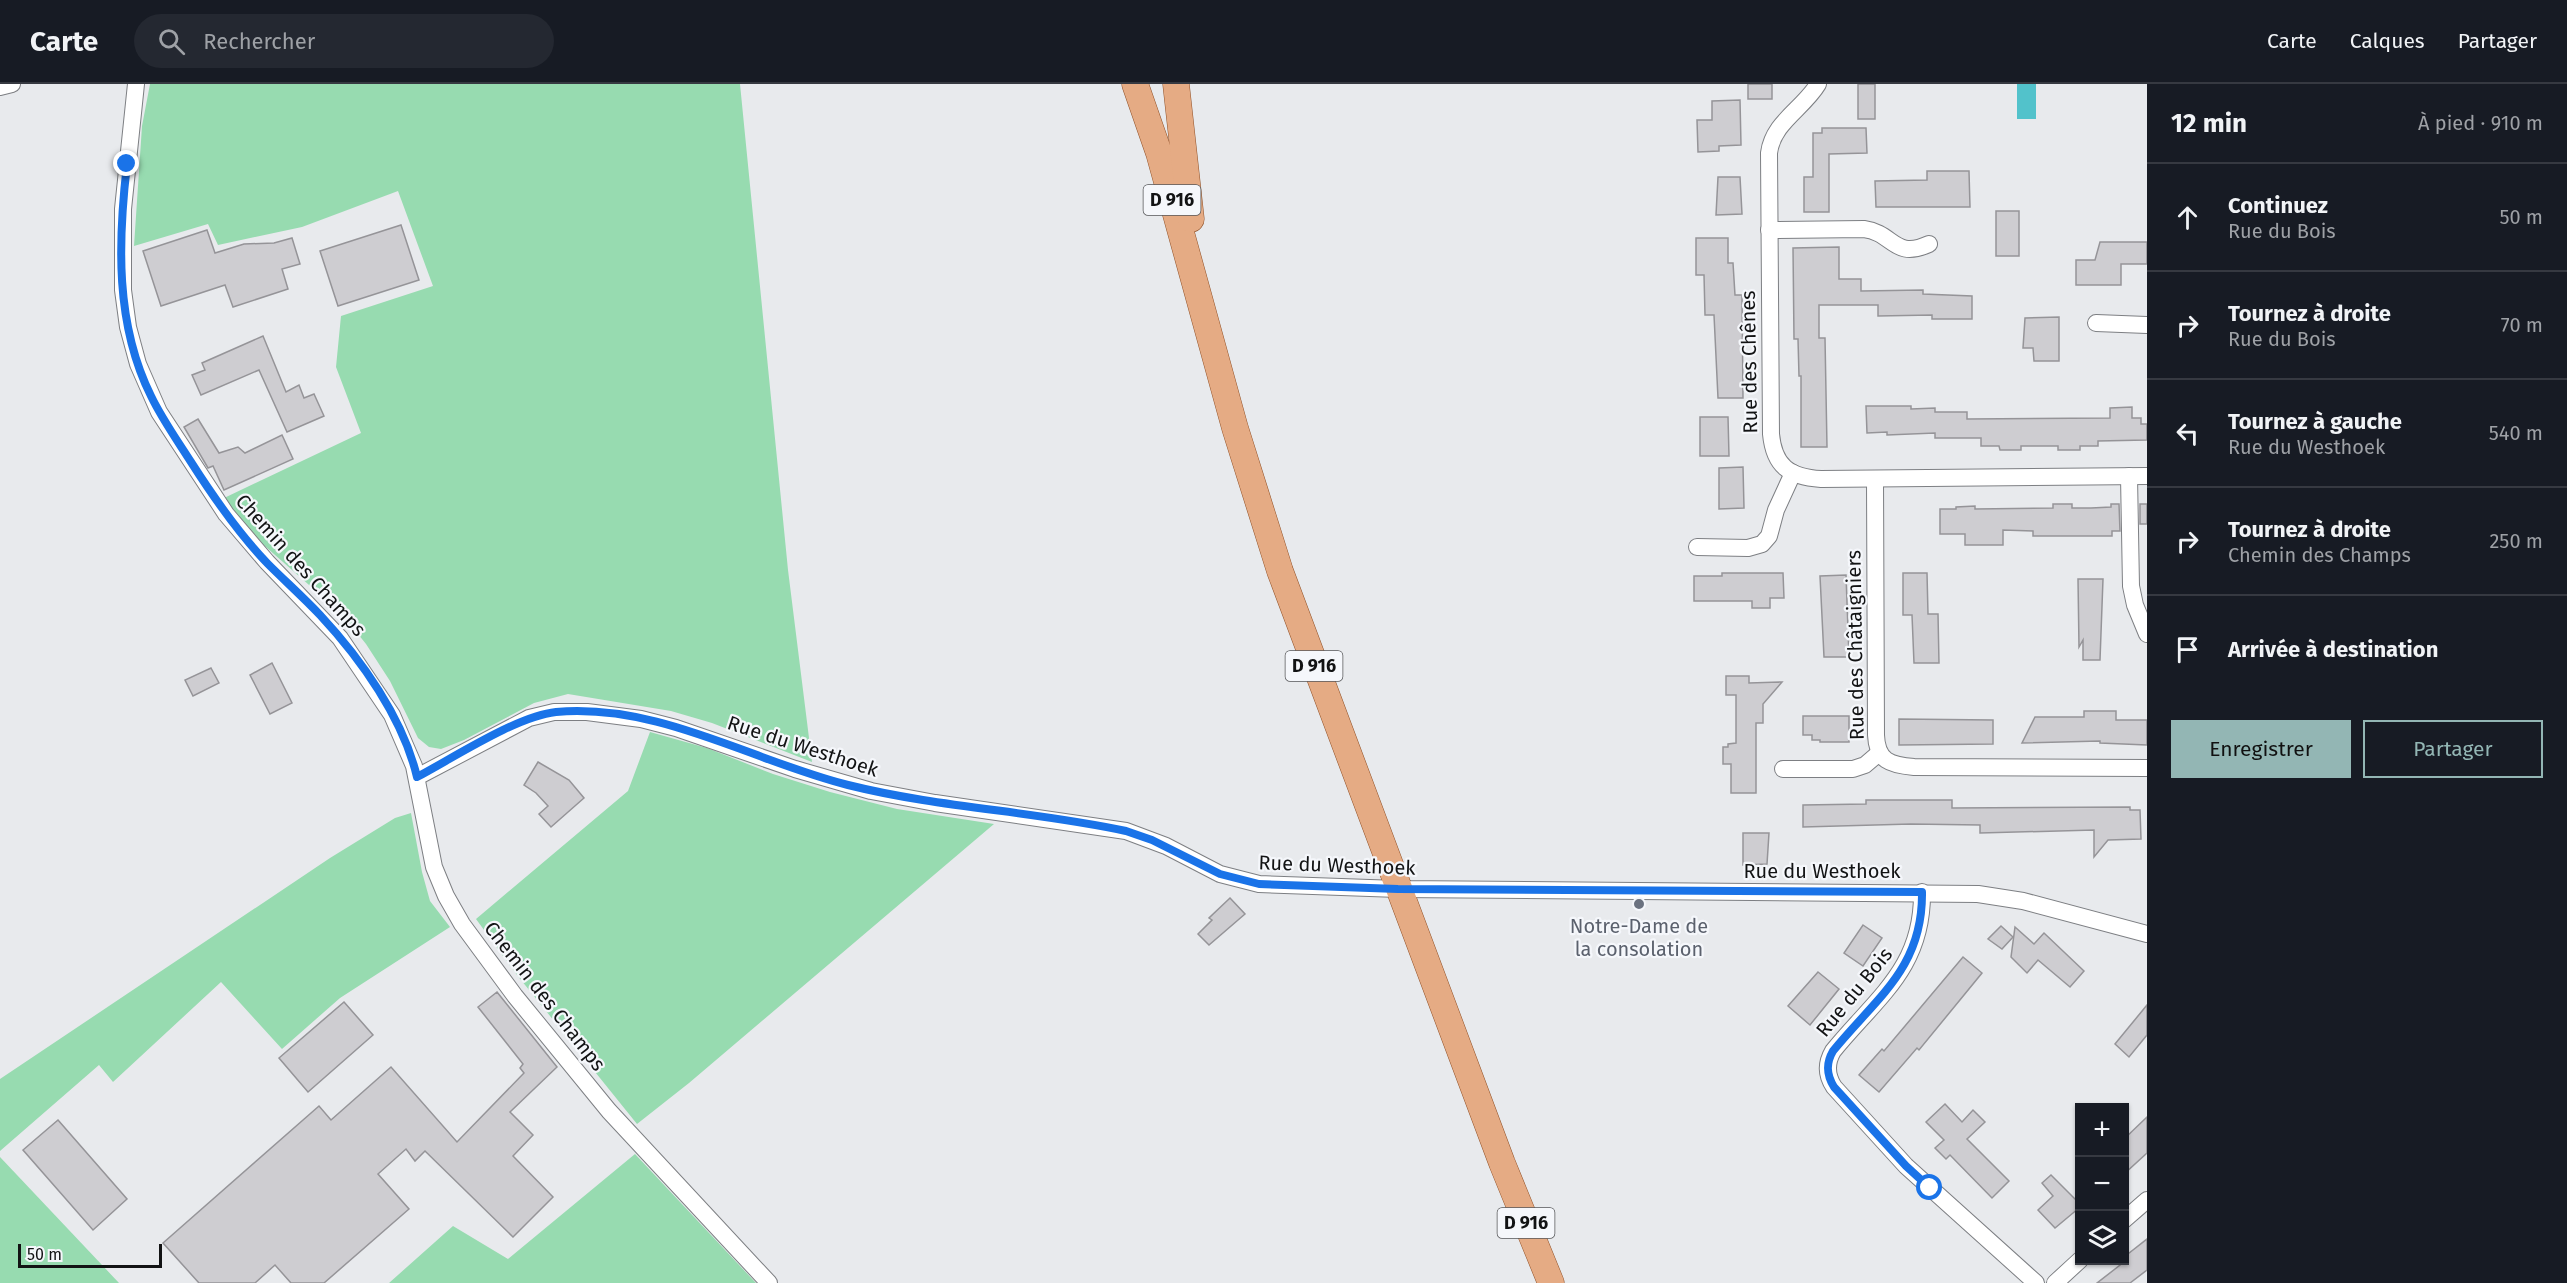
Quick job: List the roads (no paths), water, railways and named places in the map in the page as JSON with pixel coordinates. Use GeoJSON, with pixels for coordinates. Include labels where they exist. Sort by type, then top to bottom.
{"type":"FeatureCollection","features":[{"type":"Feature","properties":{"kind":"main road","name":"D 916"},"geometry":{"type":"LineString","coordinates":[[1135,84],[1159,153],[1235,428],[1280,572],[1502,1163],[1551,1283]]}},
{"type":"Feature","properties":{"kind":"main road","name":"D 916"},"geometry":{"type":"LineString","coordinates":[[1176,84],[1187,191],[1206,317]]}},
{"type":"Feature","properties":{"kind":"street"},"geometry":{"type":"LineString","coordinates":[[0,87],[12,84]]}},
{"type":"Feature","properties":{"kind":"street","name":"Chemin des Champs"},"geometry":{"type":"LineString","coordinates":[[136,84],[124,187],[121,270],[128,327],[143,379],[159,412],[226,514],[267,562],[329,626],[370,680],[403,737],[417,777],[434,867],[446,896],[462,924],[522,1004],[609,1112],[769,1283]]}},
{"type":"Feature","properties":{"kind":"street","name":"Rue des Chênes"},"geometry":{"type":"LineString","coordinates":[[1793,473],[1780,463],[1772,443],[1768,153],[1779,126],[1818,84]]}},
{"type":"Feature","properties":{"kind":"street"},"geometry":{"type":"LineString","coordinates":[[1769,230],[1864,229],[1877,231],[1903,249],[1913,250],[1929,244]]}},
{"type":"Feature","properties":{"kind":"street"},"geometry":{"type":"LineString","coordinates":[[2096,323],[2147,325]]}},
{"type":"Feature","properties":{"kind":"street"},"geometry":{"type":"LineString","coordinates":[[1697,547],[1748,548],[1762,544],[1769,536],[1776,510],[1793,473],[1821,479],[2147,476]]}},
{"type":"Feature","properties":{"kind":"street"},"geometry":{"type":"LineString","coordinates":[[2129,476],[2131,586],[2135,605],[2147,634]]}},
{"type":"Feature","properties":{"kind":"street","name":"Rue des Châtaigniers"},"geometry":{"type":"LineString","coordinates":[[1875,479],[1876,735],[1879,753],[1889,762],[1914,766],[2147,768]]}},
{"type":"Feature","properties":{"kind":"street","name":"Rue du Westhoek"},"geometry":{"type":"LineString","coordinates":[[417,777],[529,718],[554,712],[604,713],[676,728],[795,770],[880,792],[935,803],[1126,831],[1166,846],[1214,871],[1247,882],[1312,887],[1398,889],[1978,894],[2010,898],[2147,934]]}},
{"type":"Feature","properties":{"kind":"street"},"geometry":{"type":"LineString","coordinates":[[1783,769],[1853,769],[1865,765],[1879,753]]}},
{"type":"Feature","properties":{"kind":"street","name":"Rue du Bois"},"geometry":{"type":"LineString","coordinates":[[1922,892],[1920,927],[1908,960],[1896,978],[1833,1051],[1828,1066],[1829,1076],[1834,1087],[1906,1166],[2036,1283]]}},
{"type":"Feature","properties":{"kind":"street"},"geometry":{"type":"LineString","coordinates":[[2129,1216],[2147,1200]]}},
{"type":"Feature","properties":{"kind":"street"},"geometry":{"type":"LineString","coordinates":[[2055,1283],[2075,1265]]}},
{"type":"Feature","properties":{"kind":"water"},"geometry":{"type":"Polygon","coordinates":[[[2017,84],[2036,84],[2036,119],[2017,119],[2017,84]]]}},
{"type":"Feature","properties":{"kind":"place","name":"Notre-Dame de la consolation"},"geometry":{"type":"Point","coordinates":[1639,904]}}]}
